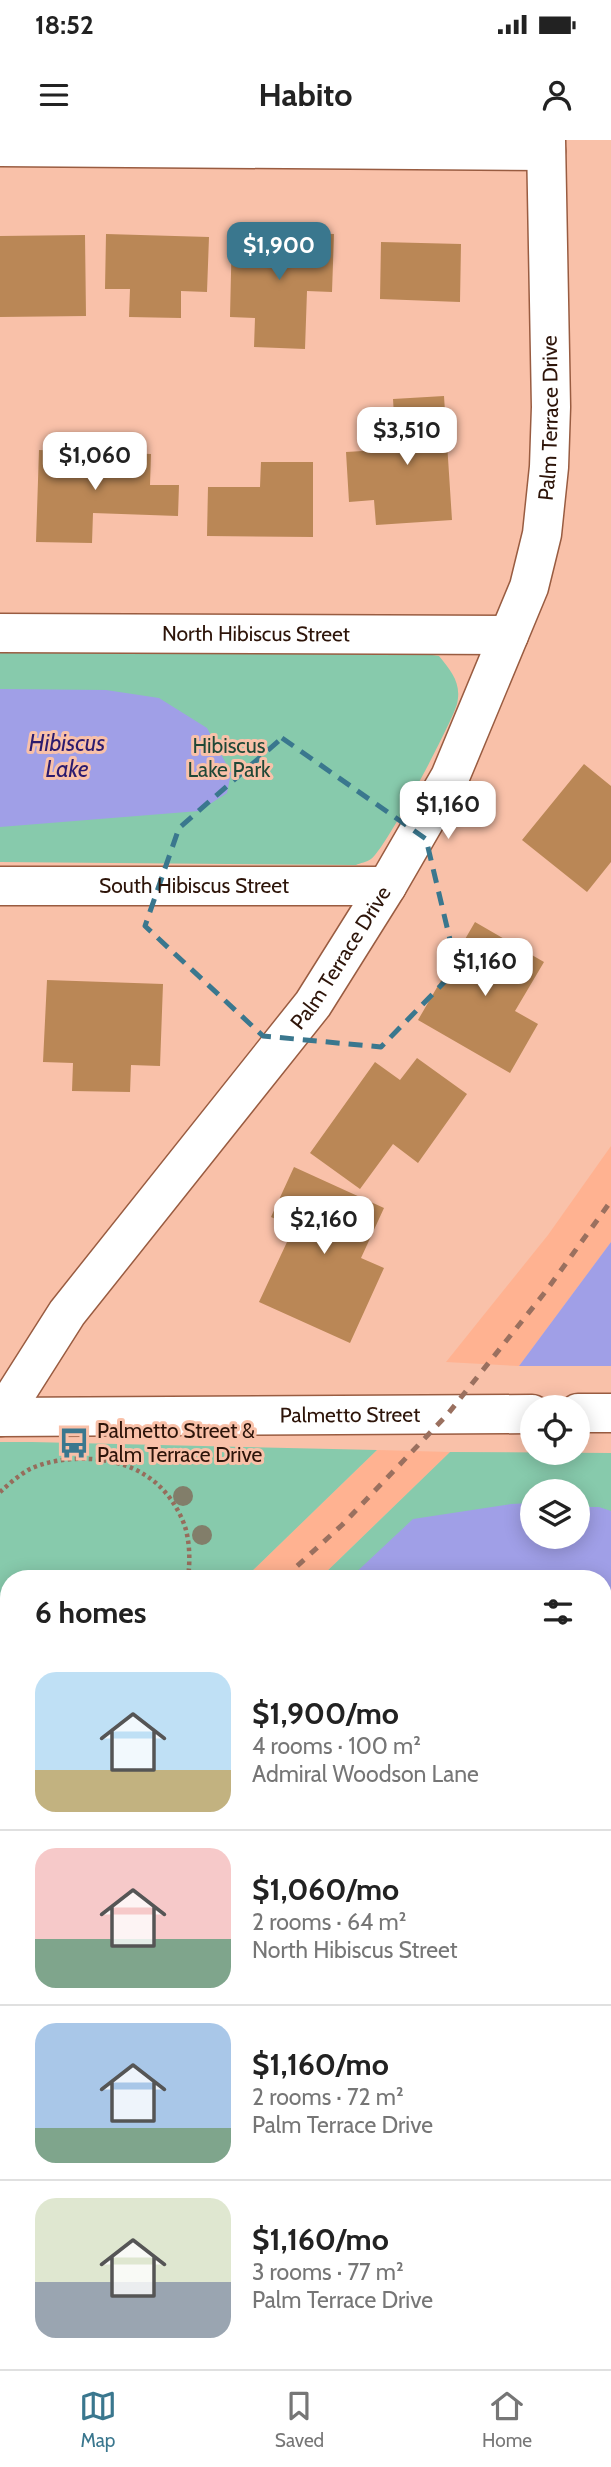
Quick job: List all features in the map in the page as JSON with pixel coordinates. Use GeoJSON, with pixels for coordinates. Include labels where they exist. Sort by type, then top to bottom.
{"type":"FeatureCollection","features":[{"type":"Feature","properties":{"kind":"street"},"geometry":{"type":"LineString","coordinates":[[0,147],[546,146]]}},
{"type":"Feature","properties":{"kind":"street","name":"Palm Terrace Drive"},"geometry":{"type":"LineString","coordinates":[[1,1417],[66,1313],[313,1004],[387,886],[450,777],[529,587],[542,534],[549,467],[551,407],[546,146]]}},
{"type":"Feature","properties":{"kind":"street","name":"North Hibiscus Street"},"geometry":{"type":"LineString","coordinates":[[0,633],[509,635]]}},
{"type":"Feature","properties":{"kind":"street","name":"South Hibiscus Street"},"geometry":{"type":"LineString","coordinates":[[0,886],[387,886]]}},
{"type":"Feature","properties":{"kind":"street"},"geometry":{"type":"LineString","coordinates":[[590,1413],[611,1413]]}},
{"type":"Feature","properties":{"kind":"street","name":"Palmetto Street"},"geometry":{"type":"LineString","coordinates":[[1,1417],[520,1414]]}},
{"type":"Feature","properties":{"kind":"path"},"geometry":{"type":"LineString","coordinates":[[0,1492],[31,1469],[58,1461],[90,1460],[117,1464],[144,1474],[169,1498],[186,1529],[190,1554],[189,1570]]}},
{"type":"Feature","properties":{"kind":"highlighted area"},"geometry":{"type":"Polygon","coordinates":[[[282,738],[426,839],[457,969],[381,1047],[263,1036],[145,926],[179,828],[282,738]]]}},
{"type":"Feature","properties":{"kind":"shaded area"},"geometry":{"type":"Polygon","coordinates":[[[611,1146],[611,1242],[519,1366],[446,1362],[548,1235],[611,1146]]]}},
{"type":"Feature","properties":{"kind":"shaded area"},"geometry":{"type":"Polygon","coordinates":[[[377,1450],[450,1452],[328,1570],[253,1570],[377,1450]]]}},
{"type":"Feature","properties":{"kind":"green space","name":"Hibiscus Lake Park"},"geometry":{"type":"Polygon","coordinates":[[[0,651],[412,652],[439,656],[457,684],[458,697],[443,735],[403,811],[379,851],[366,862],[356,865],[0,862],[0,651]]]}},
{"type":"Feature","properties":{"kind":"green space"},"geometry":{"type":"Polygon","coordinates":[[[0,1442],[377,1450],[253,1570],[0,1570],[0,1442]]]}},
{"type":"Feature","properties":{"kind":"green space"},"geometry":{"type":"Polygon","coordinates":[[[450,1452],[520,1452],[520,1465],[590,1465],[590,1453],[611,1453],[611,1570],[328,1570],[450,1452]]]}},
{"type":"Feature","properties":{"kind":"water","name":"Hibiscus Lake"},"geometry":{"type":"Polygon","coordinates":[[[0,689],[106,690],[159,698],[207,728],[231,773],[227,793],[199,811],[0,827],[0,689]]]}},
{"type":"Feature","properties":{"kind":"water"},"geometry":{"type":"Polygon","coordinates":[[[611,1242],[611,1366],[519,1366],[611,1242]]]}},
{"type":"Feature","properties":{"kind":"water"},"geometry":{"type":"Polygon","coordinates":[[[520,1504],[520,1549],[590,1549],[590,1507],[599,1507],[611,1511],[611,1570],[359,1570],[413,1519],[520,1504]]]}},
{"type":"Feature","properties":{"kind":"building"},"geometry":{"type":"Polygon","coordinates":[[[232,230],[334,234],[332,292],[307,291],[305,349],[254,347],[255,318],[230,317],[232,230]]]}},
{"type":"Feature","properties":{"kind":"building"},"geometry":{"type":"Polygon","coordinates":[[[106,234],[209,237],[207,292],[181,291],[181,318],[129,317],[130,289],[105,289],[106,234]]]}},
{"type":"Feature","properties":{"kind":"building"},"geometry":{"type":"Polygon","coordinates":[[[85,235],[86,316],[0,317],[0,236],[85,235]]]}},
{"type":"Feature","properties":{"kind":"building"},"geometry":{"type":"Polygon","coordinates":[[[381,242],[461,244],[460,302],[380,299],[381,242]]]}},
{"type":"Feature","properties":{"kind":"building"},"geometry":{"type":"Polygon","coordinates":[[[444,396],[452,520],[376,525],[374,500],[349,502],[346,452],[396,449],[393,399],[444,396]]]}},
{"type":"Feature","properties":{"kind":"building"},"geometry":{"type":"Polygon","coordinates":[[[39,450],[151,454],[150,485],[179,485],[178,516],[93,513],[92,543],[36,542],[39,450]]]}},
{"type":"Feature","properties":{"kind":"building"},"geometry":{"type":"Polygon","coordinates":[[[261,462],[313,462],[313,537],[207,536],[208,487],[260,487],[261,462]]]}},
{"type":"Feature","properties":{"kind":"building"},"geometry":{"type":"Polygon","coordinates":[[[584,764],[611,786],[611,862],[587,892],[522,840],[584,764]]]}},
{"type":"Feature","properties":{"kind":"building"},"geometry":{"type":"Polygon","coordinates":[[[475,922],[544,962],[515,1011],[538,1024],[510,1073],[418,1020],[475,922]]]}},
{"type":"Feature","properties":{"kind":"building"},"geometry":{"type":"Polygon","coordinates":[[[47,980],[163,984],[160,1066],[131,1065],[130,1092],[72,1091],[73,1063],[43,1062],[47,980]]]}},
{"type":"Feature","properties":{"kind":"building"},"geometry":{"type":"Polygon","coordinates":[[[417,1058],[467,1094],[418,1163],[393,1144],[360,1189],[310,1153],[375,1062],[400,1080],[417,1058]]]}},
{"type":"Feature","properties":{"kind":"building"},"geometry":{"type":"Polygon","coordinates":[[[294,1167],[384,1208],[361,1258],[384,1268],[350,1343],[259,1302],[294,1227],[271,1217],[294,1167]]]}},
{"type":"Feature","properties":{"kind":"railway"},"geometry":{"type":"LineString","coordinates":[[293,1570],[342,1525],[447,1415],[546,1291],[611,1201]]}},
{"type":"Feature","properties":{"kind":"place","name":"Palmetto Street & Palm Terrace Drive"},"geometry":{"type":"Point","coordinates":[74,1443]}}]}
